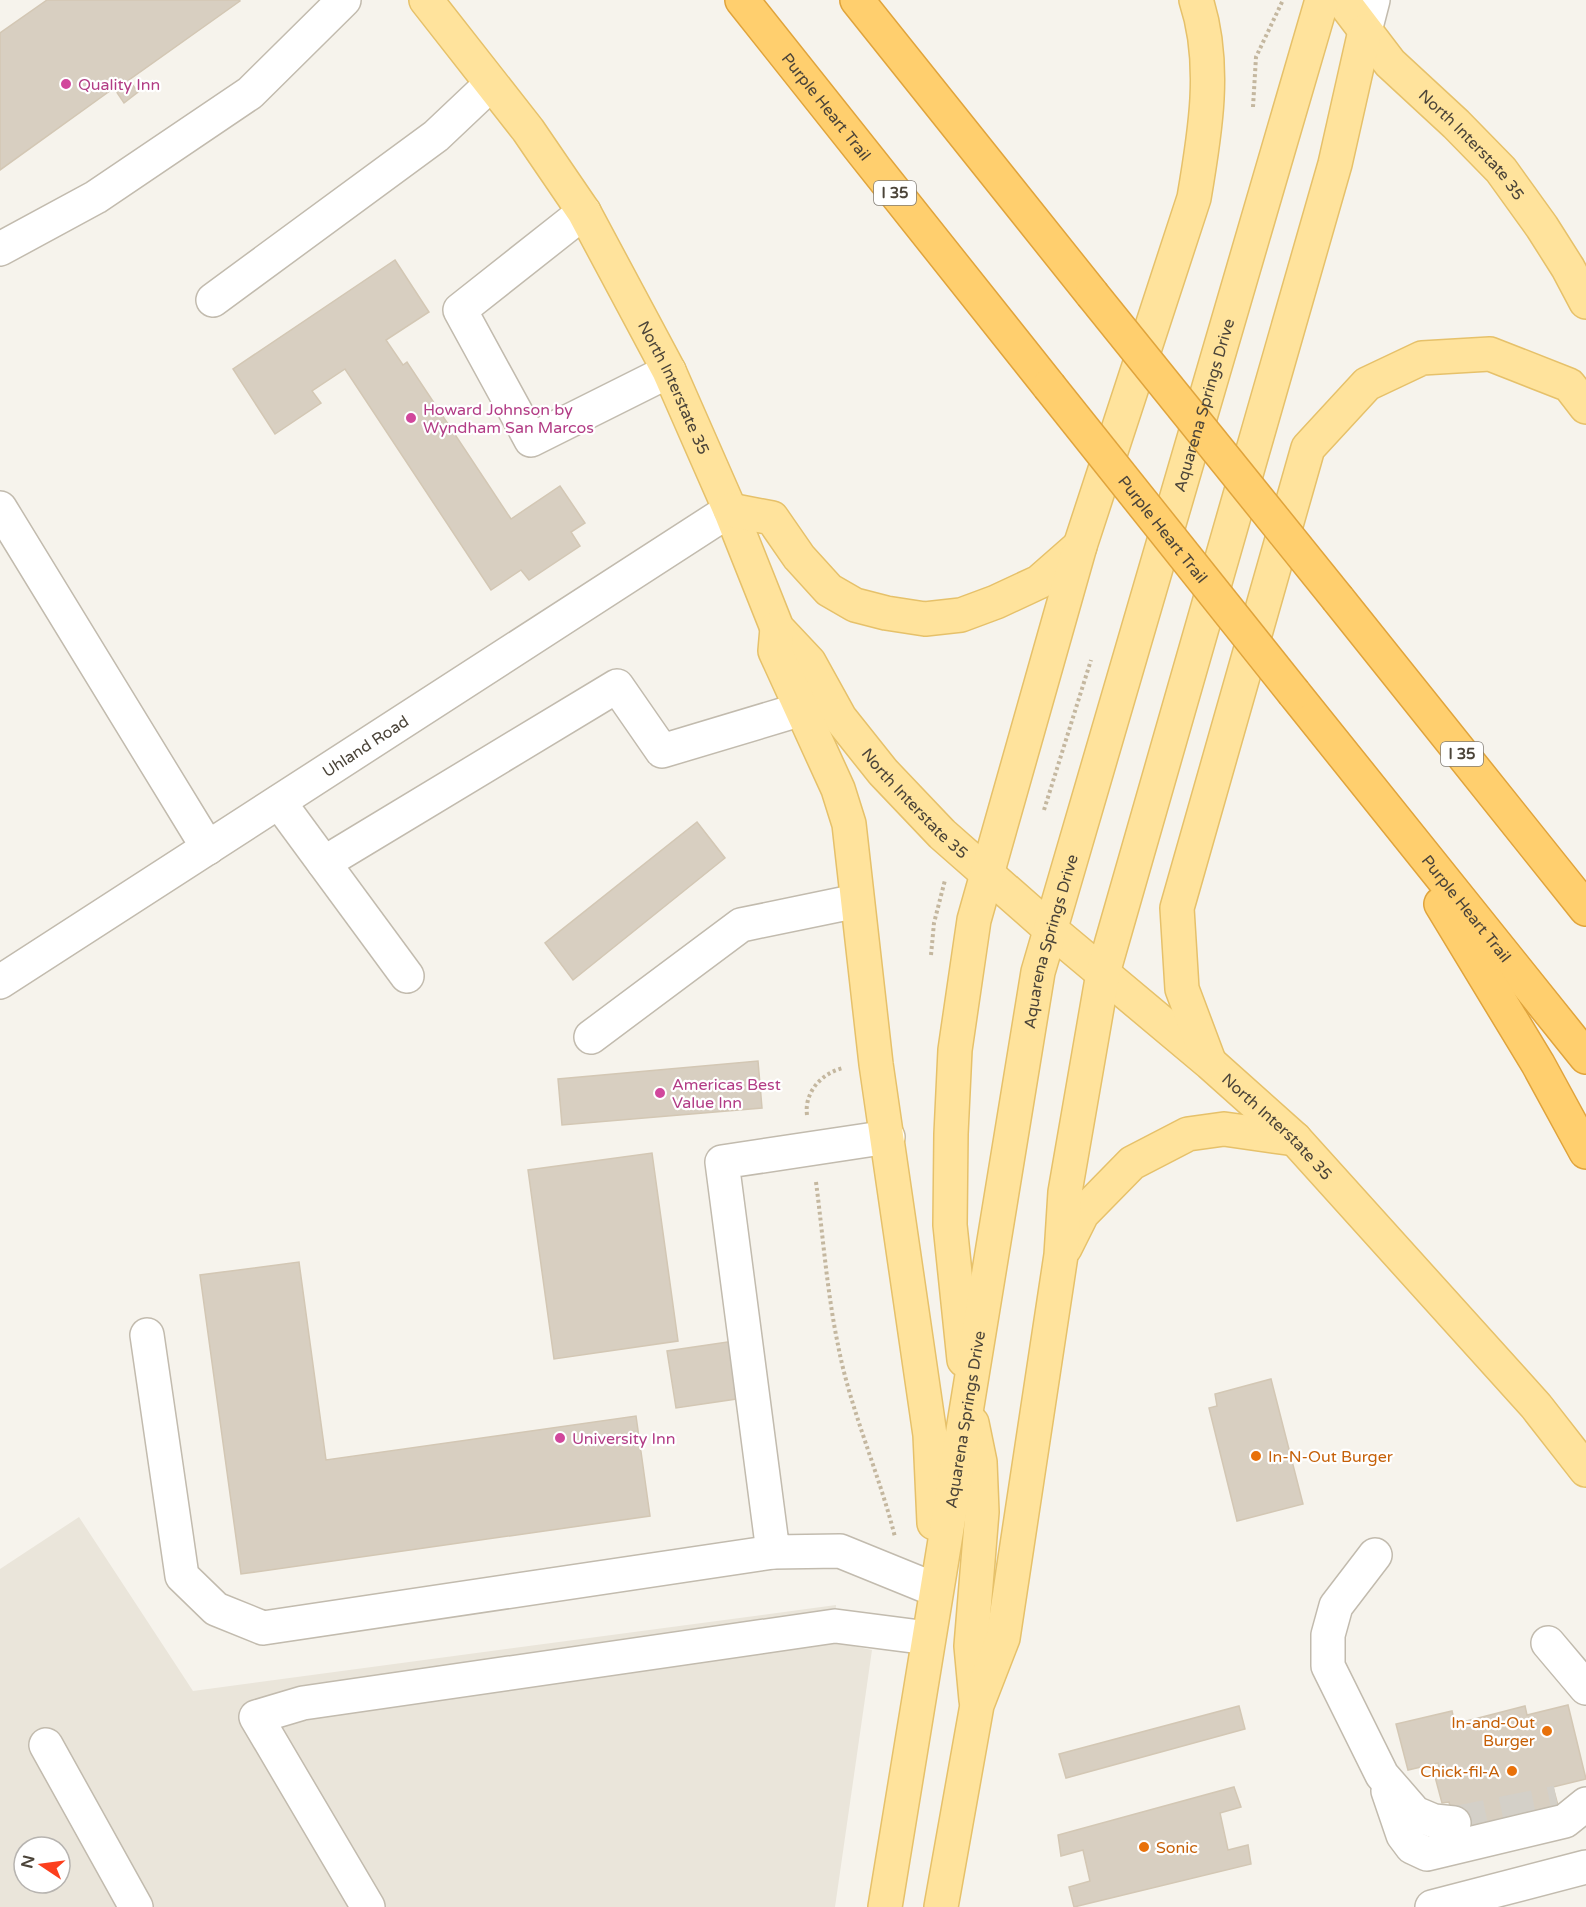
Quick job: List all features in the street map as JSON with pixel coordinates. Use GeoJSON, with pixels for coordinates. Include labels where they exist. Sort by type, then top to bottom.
{"type":"FeatureCollection","features":[{"type":"Feature","properties":{"kind":"highway","name":"Purple Heart Trail"},"geometry":{"type":"LineString","coordinates":[[742,0],[1586,1057]]}},
{"type":"Feature","properties":{"kind":"highway","name":"I 35"},"geometry":{"type":"LineString","coordinates":[[857,0],[1586,909]]}},
{"type":"Feature","properties":{"kind":"highway"},"geometry":{"type":"LineString","coordinates":[[1415,695],[1586,890]]}},
{"type":"Feature","properties":{"kind":"highway"},"geometry":{"type":"LineString","coordinates":[[1374,792],[1538,1064],[1586,1152]]}},
{"type":"Feature","properties":{"kind":"main road","name":"North Interstate 35"},"geometry":{"type":"LineString","coordinates":[[426,0],[528,130],[584,212],[669,370],[730,510],[777,628],[809,662],[840,718],[883,772],[942,834],[1050,929],[1210,1063],[1295,1139],[1536,1406],[1586,1470]]}},
{"type":"Feature","properties":{"kind":"main road"},"geometry":{"type":"LineString","coordinates":[[977,1705],[971,1646],[982,1512],[980,1462],[968,1403],[950,1225],[955,1050],[974,920],[1080,546],[1194,198],[1203,146],[1207,60],[1196,0]]}},
{"type":"Feature","properties":{"kind":"main road","name":"Aquarena Springs Drive"},"geometry":{"type":"LineString","coordinates":[[885,1907],[1038,972],[1322,0]]}},
{"type":"Feature","properties":{"kind":"main road","name":"North Interstate 35"},"geometry":{"type":"LineString","coordinates":[[1342,0],[1390,63],[1456,124],[1501,170],[1542,226],[1586,302]]}},
{"type":"Feature","properties":{"kind":"main road"},"geometry":{"type":"LineString","coordinates":[[942,1907],[977,1705],[1003,1638],[1061,1255],[1065,1192],[1103,973],[1335,164],[1365,31]]}},
{"type":"Feature","properties":{"kind":"main road"},"geometry":{"type":"LineString","coordinates":[[1210,1063],[1182,989],[1177,908],[1308,448],[1367,384],[1422,358],[1490,354],[1569,385],[1586,407]]}},
{"type":"Feature","properties":{"kind":"main road"},"geometry":{"type":"LineString","coordinates":[[730,510],[772,518],[812,573],[829,590],[855,605],[886,613],[926,619],[961,615],[1039,582],[1080,546]]}},
{"type":"Feature","properties":{"kind":"main road"},"geometry":{"type":"LineString","coordinates":[[777,628],[775,651],[838,789],[849,824],[876,1065],[930,1435],[936,1590]]}},
{"type":"Feature","properties":{"kind":"main road"},"geometry":{"type":"LineString","coordinates":[[1061,1255],[1083,1214],[1132,1163],[1188,1134],[1224,1129],[1295,1139]]}},
{"type":"Feature","properties":{"kind":"street"},"geometry":{"type":"LineString","coordinates":[[1365,31],[1373,0]]}},
{"type":"Feature","properties":{"kind":"street"},"geometry":{"type":"LineString","coordinates":[[0,249],[96,197],[250,93],[336,3]]}},
{"type":"Feature","properties":{"kind":"street"},"geometry":{"type":"LineString","coordinates":[[213,300],[436,136],[491,84]]}},
{"type":"Feature","properties":{"kind":"street"},"geometry":{"type":"LineString","coordinates":[[584,212],[460,310],[531,441],[669,370]]}},
{"type":"Feature","properties":{"kind":"street"},"geometry":{"type":"LineString","coordinates":[[0,508],[208,848]]}},
{"type":"Feature","properties":{"kind":"street","name":"Uhland Road"},"geometry":{"type":"LineString","coordinates":[[0,982],[730,510]]}},
{"type":"Feature","properties":{"kind":"street"},"geometry":{"type":"LineString","coordinates":[[324,863],[617,686],[662,751],[802,709]]}},
{"type":"Feature","properties":{"kind":"street"},"geometry":{"type":"LineString","coordinates":[[279,802],[407,976]]}},
{"type":"Feature","properties":{"kind":"street"},"geometry":{"type":"LineString","coordinates":[[591,1037],[741,925],[857,901]]}},
{"type":"Feature","properties":{"kind":"street"},"geometry":{"type":"LineString","coordinates":[[773,1552],[722,1162],[888,1137]]}},
{"type":"Feature","properties":{"kind":"street"},"geometry":{"type":"LineString","coordinates":[[147,1335],[182,1576],[216,1609],[263,1628],[773,1552],[840,1551],[936,1590]]}},
{"type":"Feature","properties":{"kind":"street"},"geometry":{"type":"LineString","coordinates":[[1375,1555],[1336,1606],[1328,1635],[1328,1666],[1382,1775],[1403,1835],[1412,1847],[1427,1854],[1565,1821],[1576,1800]]}},
{"type":"Feature","properties":{"kind":"street"},"geometry":{"type":"LineString","coordinates":[[368,1907],[256,1717],[303,1703],[835,1626],[928,1638]]}},
{"type":"Feature","properties":{"kind":"street"},"geometry":{"type":"LineString","coordinates":[[1548,1643],[1586,1688]]}},
{"type":"Feature","properties":{"kind":"street"},"geometry":{"type":"LineString","coordinates":[[46,1745],[136,1907]]}},
{"type":"Feature","properties":{"kind":"street"},"geometry":{"type":"LineString","coordinates":[[1382,1775],[1415,1813],[1434,1821],[1454,1823]]}},
{"type":"Feature","properties":{"kind":"street"},"geometry":{"type":"LineString","coordinates":[[1432,1907],[1586,1867]]}},
{"type":"Feature","properties":{"kind":"path"},"geometry":{"type":"LineString","coordinates":[[809,1125],[807,1109],[809,1095],[819,1082],[835,1070],[845,1068]]}},
{"type":"Feature","properties":{"kind":"path"},"geometry":{"type":"LineString","coordinates":[[816,1179],[838,1345],[846,1379],[886,1502],[897,1546]]}},
{"type":"Feature","properties":{"kind":"shaded area"},"geometry":{"type":"Polygon","coordinates":[[[79,1517],[193,1691],[836,1605],[834,1642],[872,1650],[835,1907],[0,1907],[0,1569],[79,1517]]]}},
{"type":"Feature","properties":{"kind":"building","name":"Quality Inn"},"geometry":{"type":"Polygon","coordinates":[[[47,0],[240,1],[129,80],[138,92],[124,103],[114,88],[0,170],[0,33],[47,0]]]}},
{"type":"Feature","properties":{"kind":"building","name":"Howard Johnson by Wyndham San Marcos"},"geometry":{"type":"Polygon","coordinates":[[[395,260],[429,312],[386,340],[403,365],[407,362],[511,519],[560,486],[585,523],[571,532],[580,546],[529,580],[521,570],[491,590],[345,369],[312,391],[321,403],[275,434],[233,369],[395,260]]]}},
{"type":"Feature","properties":{"kind":"building"},"geometry":{"type":"Polygon","coordinates":[[[697,822],[725,858],[573,980],[545,943],[697,822]]]}},
{"type":"Feature","properties":{"kind":"building","name":"Americas Best Value Inn"},"geometry":{"type":"Polygon","coordinates":[[[758,1061],[762,1108],[562,1125],[558,1079],[758,1061]]]}},
{"type":"Feature","properties":{"kind":"building"},"geometry":{"type":"Polygon","coordinates":[[[652,1153],[678,1341],[554,1359],[528,1170],[652,1153]]]}},
{"type":"Feature","properties":{"kind":"building","name":"University Inn"},"geometry":{"type":"Polygon","coordinates":[[[299,1262],[326,1460],[636,1416],[650,1516],[241,1574],[200,1275],[299,1262]]]}},
{"type":"Feature","properties":{"kind":"building","name":"University Inn"},"geometry":{"type":"Polygon","coordinates":[[[734,1341],[743,1398],[676,1408],[667,1351],[734,1341]]]}},
{"type":"Feature","properties":{"kind":"building","name":"In-N-Out Burger"},"geometry":{"type":"Polygon","coordinates":[[[1271,1379],[1303,1504],[1237,1521],[1209,1408],[1217,1406],[1215,1394],[1271,1379]]]}},
{"type":"Feature","properties":{"kind":"building","name":"Chick-fil-A"},"geometry":{"type":"Polygon","coordinates":[[[1568,1705],[1586,1779],[1553,1787],[1560,1813],[1458,1838],[1449,1802],[1442,1803],[1434,1773],[1440,1772],[1438,1763],[1408,1770],[1396,1724],[1452,1711],[1455,1724],[1525,1706],[1527,1715],[1568,1705]]]}},
{"type":"Feature","properties":{"kind":"building"},"geometry":{"type":"Polygon","coordinates":[[[1239,1706],[1245,1729],[1066,1778],[1059,1754],[1239,1706]]]}},
{"type":"Feature","properties":{"kind":"building","name":"Sonic"},"geometry":{"type":"Polygon","coordinates":[[[1234,1787],[1241,1807],[1220,1813],[1228,1850],[1248,1845],[1251,1864],[1074,1907],[1069,1887],[1090,1881],[1083,1850],[1061,1856],[1058,1835],[1234,1787]]]}},
{"type":"Feature","properties":{"kind":"tunnel"},"geometry":{"type":"LineString","coordinates":[[1454,1823],[1557,1802]]}},
{"type":"Feature","properties":{"kind":"place","name":"Quality Inn"},"geometry":{"type":"Point","coordinates":[66,84]}},
{"type":"Feature","properties":{"kind":"place","name":"Howard Johnson by Wyndham San Marcos"},"geometry":{"type":"Point","coordinates":[411,418]}},
{"type":"Feature","properties":{"kind":"place","name":"Americas Best Value Inn"},"geometry":{"type":"Point","coordinates":[660,1093]}},
{"type":"Feature","properties":{"kind":"place","name":"University Inn"},"geometry":{"type":"Point","coordinates":[560,1438]}},
{"type":"Feature","properties":{"kind":"place","name":"In-N-Out Burger"},"geometry":{"type":"Point","coordinates":[1256,1456]}},
{"type":"Feature","properties":{"kind":"place","name":"In-and-Out Burger"},"geometry":{"type":"Point","coordinates":[1547,1731]}},
{"type":"Feature","properties":{"kind":"place","name":"Chick-fil-A"},"geometry":{"type":"Point","coordinates":[1512,1771]}},
{"type":"Feature","properties":{"kind":"place","name":"Sonic"},"geometry":{"type":"Point","coordinates":[1144,1847]}}]}
